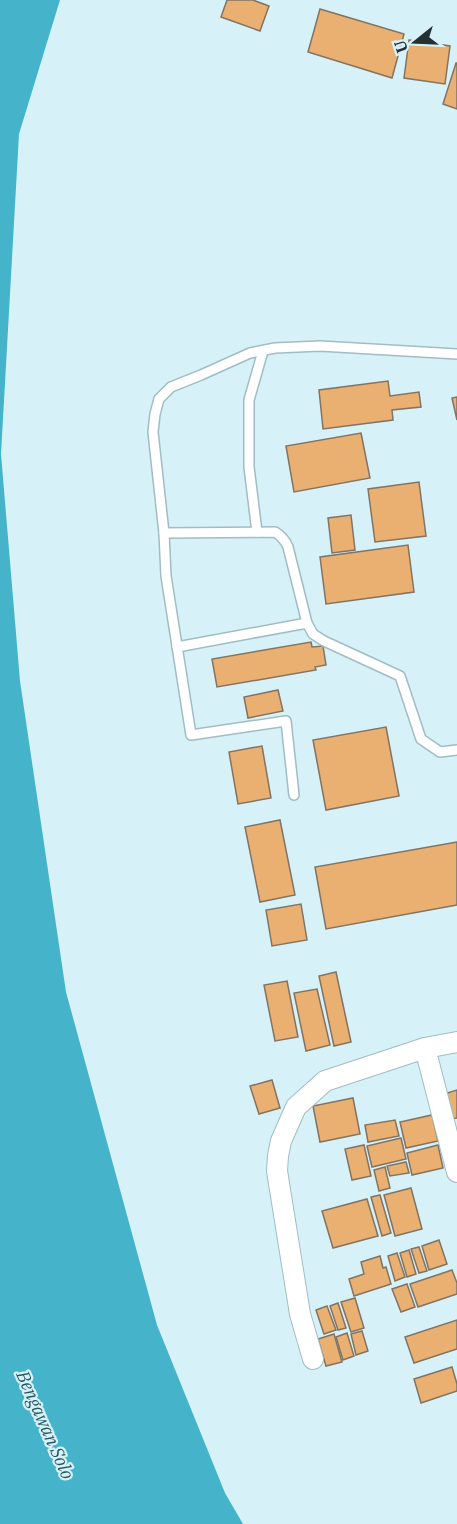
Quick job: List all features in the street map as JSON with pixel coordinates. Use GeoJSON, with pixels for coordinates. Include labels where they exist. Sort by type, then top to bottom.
{"type":"FeatureCollection","features":[{"type":"Feature","properties":{"kind":"street"},"geometry":{"type":"LineString","coordinates":[[313,1359],[300,1314],[277,1171],[281,1141],[296,1107],[325,1081],[425,1048],[457,1042]]}},
{"type":"Feature","properties":{"kind":"street"},"geometry":{"type":"LineString","coordinates":[[425,1048],[457,1172]]}},
{"type":"Feature","properties":{"kind":"lane"},"geometry":{"type":"LineString","coordinates":[[294,795],[286,721],[191,735],[166,576],[164,533],[153,432],[159,399],[171,387],[250,353],[275,348],[320,346],[457,354]]}},
{"type":"Feature","properties":{"kind":"lane"},"geometry":{"type":"LineString","coordinates":[[257,532],[249,467],[249,400],[263,351]]}},
{"type":"Feature","properties":{"kind":"lane"},"geometry":{"type":"LineString","coordinates":[[164,533],[275,532],[281,535],[288,547],[307,623],[314,634],[324,641],[400,676],[421,739],[440,752],[457,750]]}},
{"type":"Feature","properties":{"kind":"lane"},"geometry":{"type":"LineString","coordinates":[[177,646],[307,623]]}},
{"type":"Feature","properties":{"kind":"water","name":"Bengawan Solo"},"geometry":{"type":"Polygon","coordinates":[[[0,0],[60,0],[19,134],[1,454],[20,681],[66,992],[157,1325],[225,1493],[243,1524],[0,1524],[0,0]]]}},
{"type":"Feature","properties":{"kind":"building"},"geometry":{"type":"Polygon","coordinates":[[[227,0],[253,0],[269,6],[260,31],[221,17],[227,0]]]}},
{"type":"Feature","properties":{"kind":"building"},"geometry":{"type":"Polygon","coordinates":[[[320,9],[404,34],[392,78],[308,52],[320,9]]]}},
{"type":"Feature","properties":{"kind":"building"},"geometry":{"type":"Polygon","coordinates":[[[409,40],[450,46],[445,84],[404,78],[409,40]]]}},
{"type":"Feature","properties":{"kind":"building"},"geometry":{"type":"Polygon","coordinates":[[[457,63],[457,109],[443,104],[457,63]]]}},
{"type":"Feature","properties":{"kind":"building"},"geometry":{"type":"Polygon","coordinates":[[[388,381],[390,396],[419,392],[421,407],[392,410],[393,420],[323,429],[319,390],[388,381]]]}},
{"type":"Feature","properties":{"kind":"building"},"geometry":{"type":"Polygon","coordinates":[[[457,397],[457,420],[452,398],[457,397]]]}},
{"type":"Feature","properties":{"kind":"building"},"geometry":{"type":"Polygon","coordinates":[[[361,433],[370,478],[294,492],[286,446],[361,433]]]}},
{"type":"Feature","properties":{"kind":"building"},"geometry":{"type":"Polygon","coordinates":[[[419,482],[426,536],[375,542],[368,489],[419,482]]]}},
{"type":"Feature","properties":{"kind":"building"},"geometry":{"type":"Polygon","coordinates":[[[351,515],[355,550],[332,553],[328,518],[351,515]]]}},
{"type":"Feature","properties":{"kind":"building"},"geometry":{"type":"Polygon","coordinates":[[[408,545],[414,592],[326,604],[320,557],[408,545]]]}},
{"type":"Feature","properties":{"kind":"building"},"geometry":{"type":"Polygon","coordinates":[[[311,642],[312,647],[323,646],[326,665],[315,667],[316,670],[217,687],[212,659],[311,642]]]}},
{"type":"Feature","properties":{"kind":"building"},"geometry":{"type":"Polygon","coordinates":[[[278,690],[283,711],[248,718],[244,697],[278,690]]]}},
{"type":"Feature","properties":{"kind":"building"},"geometry":{"type":"Polygon","coordinates":[[[386,727],[399,796],[326,810],[313,740],[386,727]]]}},
{"type":"Feature","properties":{"kind":"building"},"geometry":{"type":"Polygon","coordinates":[[[262,746],[271,798],[238,804],[229,752],[262,746]]]}},
{"type":"Feature","properties":{"kind":"building"},"geometry":{"type":"Polygon","coordinates":[[[280,820],[295,895],[260,902],[245,827],[280,820]]]}},
{"type":"Feature","properties":{"kind":"building"},"geometry":{"type":"Polygon","coordinates":[[[457,842],[457,905],[326,929],[315,867],[457,842]]]}},
{"type":"Feature","properties":{"kind":"building"},"geometry":{"type":"Polygon","coordinates":[[[301,904],[307,940],[272,946],[266,910],[301,904]]]}},
{"type":"Feature","properties":{"kind":"building"},"geometry":{"type":"Polygon","coordinates":[[[336,972],[351,1042],[334,1046],[319,976],[336,972]]]}},
{"type":"Feature","properties":{"kind":"building"},"geometry":{"type":"Polygon","coordinates":[[[287,981],[298,1037],[275,1041],[264,985],[287,981]]]}},
{"type":"Feature","properties":{"kind":"building"},"geometry":{"type":"Polygon","coordinates":[[[317,989],[330,1045],[306,1051],[294,993],[317,989]]]}},
{"type":"Feature","properties":{"kind":"building"},"geometry":{"type":"Polygon","coordinates":[[[272,1080],[280,1108],[259,1114],[250,1086],[272,1080]]]}},
{"type":"Feature","properties":{"kind":"building"},"geometry":{"type":"Polygon","coordinates":[[[457,1090],[457,1118],[450,1119],[444,1094],[457,1090]]]}},
{"type":"Feature","properties":{"kind":"building"},"geometry":{"type":"Polygon","coordinates":[[[353,1098],[360,1134],[320,1142],[313,1106],[353,1098]]]}},
{"type":"Feature","properties":{"kind":"building"},"geometry":{"type":"Polygon","coordinates":[[[432,1115],[438,1141],[406,1148],[400,1122],[432,1115]]]}},
{"type":"Feature","properties":{"kind":"building"},"geometry":{"type":"Polygon","coordinates":[[[395,1120],[399,1136],[368,1142],[365,1125],[395,1120]]]}},
{"type":"Feature","properties":{"kind":"building"},"geometry":{"type":"Polygon","coordinates":[[[401,1138],[406,1159],[372,1167],[367,1146],[401,1138]]]}},
{"type":"Feature","properties":{"kind":"building"},"geometry":{"type":"Polygon","coordinates":[[[364,1145],[371,1176],[352,1180],[345,1149],[364,1145]]]}},
{"type":"Feature","properties":{"kind":"building"},"geometry":{"type":"Polygon","coordinates":[[[438,1145],[443,1168],[412,1175],[407,1153],[438,1145]]]}},
{"type":"Feature","properties":{"kind":"building"},"geometry":{"type":"Polygon","coordinates":[[[406,1162],[409,1173],[390,1176],[387,1166],[406,1162]]]}},
{"type":"Feature","properties":{"kind":"building"},"geometry":{"type":"Polygon","coordinates":[[[385,1167],[390,1188],[379,1191],[374,1170],[385,1167]]]}},
{"type":"Feature","properties":{"kind":"building"},"geometry":{"type":"Polygon","coordinates":[[[411,1188],[422,1229],[395,1236],[384,1195],[411,1188]]]}},
{"type":"Feature","properties":{"kind":"building"},"geometry":{"type":"Polygon","coordinates":[[[380,1195],[391,1233],[382,1236],[371,1197],[380,1195]]]}},
{"type":"Feature","properties":{"kind":"building"},"geometry":{"type":"Polygon","coordinates":[[[367,1199],[378,1236],[333,1248],[322,1211],[367,1199]]]}},
{"type":"Feature","properties":{"kind":"building"},"geometry":{"type":"Polygon","coordinates":[[[439,1240],[447,1264],[429,1270],[422,1246],[439,1240]]]}},
{"type":"Feature","properties":{"kind":"building"},"geometry":{"type":"Polygon","coordinates":[[[419,1247],[427,1271],[419,1273],[411,1249],[419,1247]]]}},
{"type":"Feature","properties":{"kind":"building"},"geometry":{"type":"Polygon","coordinates":[[[409,1250],[416,1274],[407,1277],[400,1253],[409,1250]]]}},
{"type":"Feature","properties":{"kind":"building"},"geometry":{"type":"Polygon","coordinates":[[[397,1253],[405,1277],[395,1281],[388,1256],[397,1253]]]}},
{"type":"Feature","properties":{"kind":"building"},"geometry":{"type":"Polygon","coordinates":[[[380,1256],[391,1284],[354,1296],[349,1279],[364,1274],[361,1262],[380,1256]]]}},
{"type":"Feature","properties":{"kind":"building"},"geometry":{"type":"Polygon","coordinates":[[[452,1270],[457,1283],[457,1294],[418,1307],[410,1284],[452,1270]]]}},
{"type":"Feature","properties":{"kind":"building"},"geometry":{"type":"Polygon","coordinates":[[[407,1284],[415,1307],[401,1312],[392,1289],[407,1284]]]}},
{"type":"Feature","properties":{"kind":"building"},"geometry":{"type":"Polygon","coordinates":[[[355,1298],[364,1328],[351,1332],[341,1302],[355,1298]]]}},
{"type":"Feature","properties":{"kind":"building"},"geometry":{"type":"Polygon","coordinates":[[[338,1303],[346,1328],[338,1330],[330,1306],[338,1303]]]}},
{"type":"Feature","properties":{"kind":"building"},"geometry":{"type":"Polygon","coordinates":[[[327,1306],[336,1330],[324,1334],[316,1310],[327,1306]]]}},
{"type":"Feature","properties":{"kind":"building"},"geometry":{"type":"Polygon","coordinates":[[[457,1320],[457,1349],[414,1363],[405,1337],[457,1320]]]}},
{"type":"Feature","properties":{"kind":"building"},"geometry":{"type":"Polygon","coordinates":[[[362,1331],[368,1351],[356,1355],[351,1334],[362,1331]]]}},
{"type":"Feature","properties":{"kind":"building"},"geometry":{"type":"Polygon","coordinates":[[[347,1333],[354,1356],[343,1360],[336,1337],[347,1333]]]}},
{"type":"Feature","properties":{"kind":"building"},"geometry":{"type":"Polygon","coordinates":[[[334,1334],[342,1362],[326,1366],[318,1339],[334,1334]]]}},
{"type":"Feature","properties":{"kind":"building"},"geometry":{"type":"Polygon","coordinates":[[[452,1367],[457,1391],[421,1403],[414,1379],[452,1367]]]}}]}
